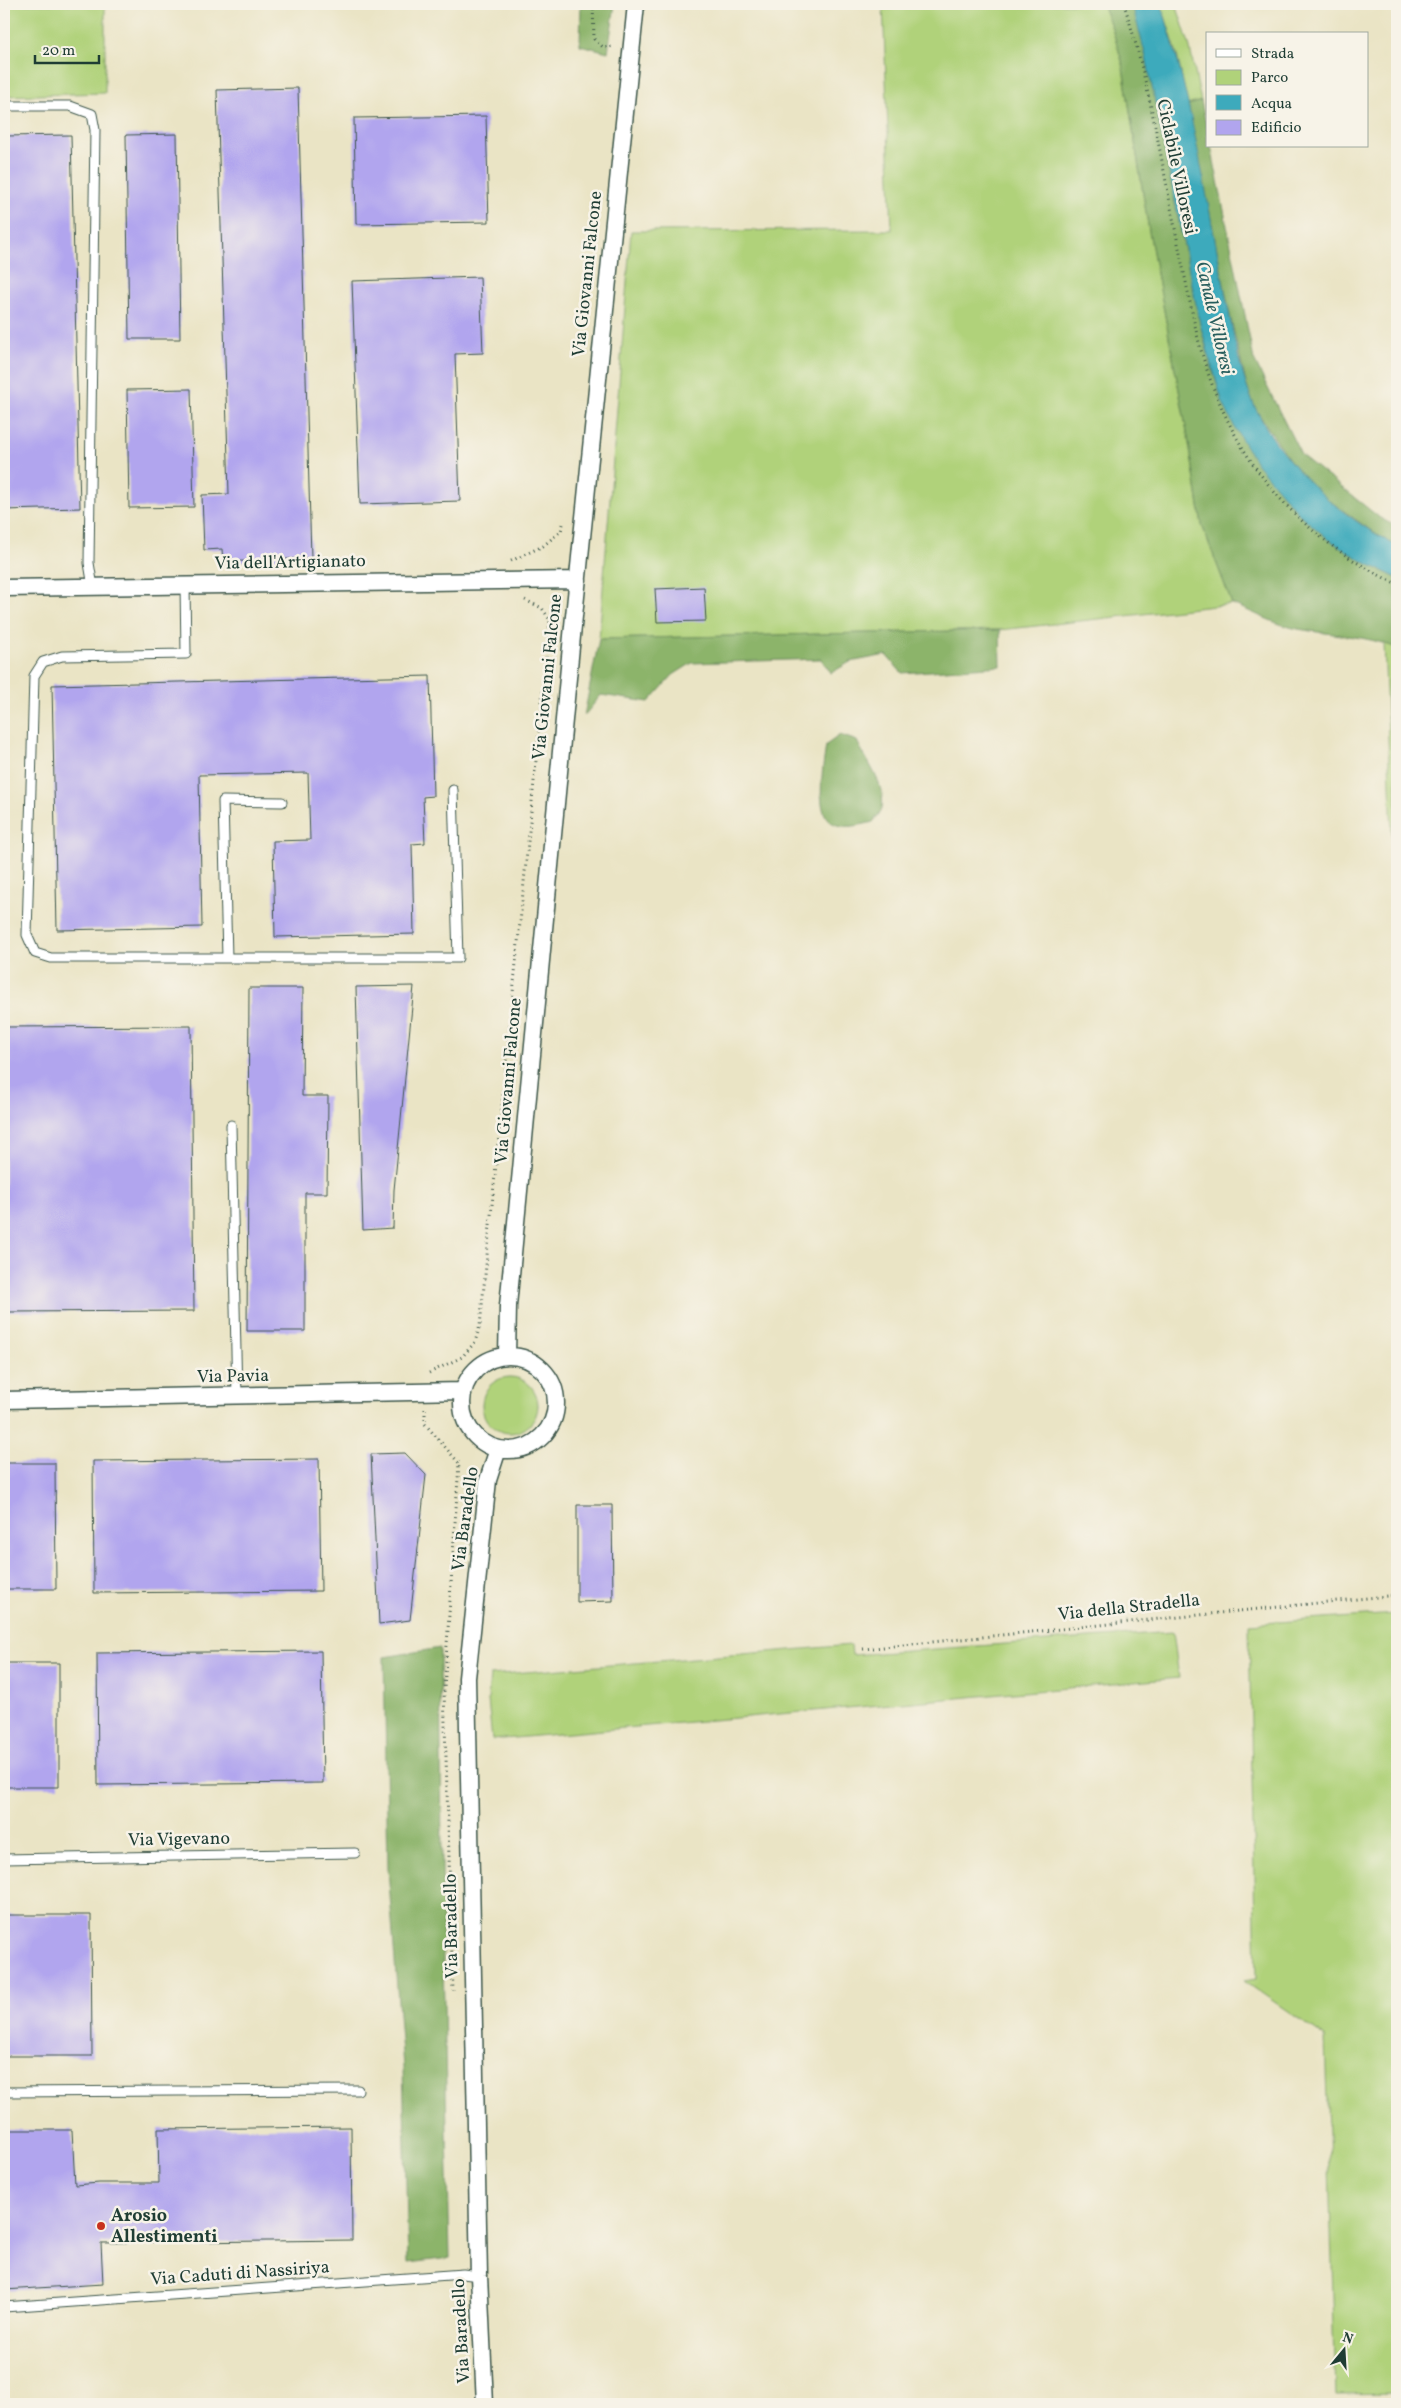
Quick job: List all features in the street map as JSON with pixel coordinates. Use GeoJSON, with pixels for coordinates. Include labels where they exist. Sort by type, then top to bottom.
{"type":"FeatureCollection","features":[{"type":"Feature","properties":{"kind":"street","name":"Via Giovanni Falcone"},"geometry":{"type":"LineString","coordinates":[[508,1356],[508,1306],[636,4]]}},
{"type":"Feature","properties":{"kind":"street","name":"Via dell'Artigianato"},"geometry":{"type":"LineString","coordinates":[[4,588],[578,580]]}},
{"type":"Feature","properties":{"kind":"street"},"geometry":{"type":"LineString","coordinates":[[508,1356],[524,1358],[538,1365],[549,1377],[556,1392],[557,1408],[553,1424],[543,1437],[530,1446],[514,1450],[498,1449],[484,1444],[473,1434],[465,1421],[462,1406],[463,1391],[469,1377],[479,1366],[492,1359],[508,1356]]}},
{"type":"Feature","properties":{"kind":"street","name":"Via Pavia"},"geometry":{"type":"LineString","coordinates":[[4,1400],[237,1397],[463,1391]]}},
{"type":"Feature","properties":{"kind":"street","name":"Via Baradello"},"geometry":{"type":"LineString","coordinates":[[485,2404],[479,2276],[467,1678],[488,1480],[498,1449]]}},
{"type":"Feature","properties":{"kind":"lane"},"geometry":{"type":"LineString","coordinates":[[4,106],[70,106],[92,114],[95,130],[89,563],[92,586]]}},
{"type":"Feature","properties":{"kind":"lane"},"geometry":{"type":"LineString","coordinates":[[185,585],[186,654],[62,656],[43,662],[34,676],[27,935],[35,953],[51,958],[458,958],[453,790]]}},
{"type":"Feature","properties":{"kind":"lane"},"geometry":{"type":"LineString","coordinates":[[227,958],[222,801],[282,802]]}},
{"type":"Feature","properties":{"kind":"lane"},"geometry":{"type":"LineString","coordinates":[[230,1125],[237,1397]]}},
{"type":"Feature","properties":{"kind":"lane","name":"Via Vigevano"},"geometry":{"type":"LineString","coordinates":[[4,1859],[355,1853]]}},
{"type":"Feature","properties":{"kind":"lane"},"geometry":{"type":"LineString","coordinates":[[4,2092],[358,2090]]}},
{"type":"Feature","properties":{"kind":"lane","name":"Via Caduti di Nassiriya"},"geometry":{"type":"LineString","coordinates":[[4,2307],[463,2274],[479,2276]]}},
{"type":"Feature","properties":{"kind":"path"},"geometry":{"type":"LineString","coordinates":[[593,4],[594,39],[604,48],[615,46]]}},
{"type":"Feature","properties":{"kind":"path","name":"Ciclabile Villoresi"},"geometry":{"type":"LineString","coordinates":[[1124,4],[1139,58],[1194,322],[1208,372],[1235,436],[1253,464],[1295,517],[1326,543],[1347,557],[1397,584]]}},
{"type":"Feature","properties":{"kind":"path"},"geometry":{"type":"LineString","coordinates":[[614,56],[617,40]]}},
{"type":"Feature","properties":{"kind":"path"},"geometry":{"type":"LineString","coordinates":[[425,1393],[430,1371],[462,1358],[475,1342],[480,1326],[550,620],[542,608],[524,599],[510,596],[511,561],[543,546],[561,532],[564,516]]}},
{"type":"Feature","properties":{"kind":"path"},"geometry":{"type":"LineString","coordinates":[[425,1424],[459,1463]]}},
{"type":"Feature","properties":{"kind":"path","name":"Via della Stradella"},"geometry":{"type":"LineString","coordinates":[[863,1649],[1397,1595]]}},
{"type":"Feature","properties":{"kind":"green space"},"geometry":{"type":"Polygon","coordinates":[[[4,4],[105,4],[105,93],[4,96],[4,4]]]}},
{"type":"Feature","properties":{"kind":"green space"},"geometry":{"type":"Polygon","coordinates":[[[581,4],[615,4],[608,52],[580,45],[581,4]]]}},
{"type":"Feature","properties":{"kind":"green space"},"geometry":{"type":"Polygon","coordinates":[[[883,4],[1102,4],[1122,61],[1149,231],[1189,443],[1202,525],[1232,604],[1000,630],[599,639],[631,231],[892,230],[883,4]]]}},
{"type":"Feature","properties":{"kind":"green space"},"geometry":{"type":"Polygon","coordinates":[[[1102,4],[1132,4],[1136,15],[1150,75],[1201,328],[1225,407],[1255,458],[1285,498],[1301,514],[1317,529],[1354,555],[1397,578],[1397,648],[1373,640],[1290,627],[1232,604],[1202,525],[1189,443],[1149,231],[1122,61],[1102,4]]]}},
{"type":"Feature","properties":{"kind":"green space"},"geometry":{"type":"Polygon","coordinates":[[[1161,4],[1176,4],[1189,44],[1201,101],[1188,105],[1176,50],[1161,4]]]}},
{"type":"Feature","properties":{"kind":"green space"},"geometry":{"type":"Polygon","coordinates":[[[1201,101],[1206,125],[1206,148],[1211,148],[1254,360],[1301,455],[1380,518],[1397,527],[1397,546],[1380,537],[1320,494],[1291,462],[1256,410],[1247,387],[1230,315],[1188,105],[1201,101]]]}},
{"type":"Feature","properties":{"kind":"green space"},"geometry":{"type":"Polygon","coordinates":[[[1000,630],[1001,666],[902,673],[886,655],[850,662],[831,673],[821,659],[692,663],[673,675],[649,702],[601,695],[584,716],[599,639],[1000,630]]]}},
{"type":"Feature","properties":{"kind":"green space"},"geometry":{"type":"Polygon","coordinates":[[[1384,643],[1397,648],[1397,954],[1384,643]]]}},
{"type":"Feature","properties":{"kind":"green space"},"geometry":{"type":"Polygon","coordinates":[[[840,735],[857,741],[878,782],[881,790],[882,808],[873,822],[841,826],[831,822],[826,816],[821,797],[821,786],[826,745],[840,735]]]}},
{"type":"Feature","properties":{"kind":"green space"},"geometry":{"type":"Polygon","coordinates":[[[510,1377],[525,1382],[533,1390],[538,1405],[533,1420],[525,1428],[510,1433],[495,1428],[487,1420],[482,1405],[487,1390],[495,1382],[510,1377]]]}},
{"type":"Feature","properties":{"kind":"green space"},"geometry":{"type":"Polygon","coordinates":[[[1396,1614],[1397,2393],[1336,2394],[1325,2037],[1244,1981],[1256,1979],[1249,1624],[1396,1614]]]}},
{"type":"Feature","properties":{"kind":"green space"},"geometry":{"type":"Polygon","coordinates":[[[1173,1632],[1179,1678],[492,1740],[488,1700],[490,1675],[851,1645],[852,1655],[1173,1632]]]}},
{"type":"Feature","properties":{"kind":"green space"},"geometry":{"type":"Polygon","coordinates":[[[440,1648],[443,1963],[450,2258],[408,2263],[403,2067],[388,1869],[384,1657],[440,1648]]]}},
{"type":"Feature","properties":{"kind":"water","name":"Canale Villoresi"},"geometry":{"type":"Polygon","coordinates":[[[1132,4],[1161,4],[1171,36],[1195,134],[1234,339],[1249,393],[1256,409],[1282,451],[1316,488],[1355,520],[1397,546],[1397,578],[1364,562],[1328,539],[1299,514],[1256,463],[1236,430],[1222,401],[1200,324],[1146,57],[1132,4]]]}},
{"type":"Feature","properties":{"kind":"building"},"geometry":{"type":"Polygon","coordinates":[[[298,88],[311,558],[223,562],[222,549],[204,550],[202,495],[229,494],[217,90],[298,88]]]}},
{"type":"Feature","properties":{"kind":"building"},"geometry":{"type":"Polygon","coordinates":[[[486,116],[489,222],[356,224],[354,118],[486,116]]]}},
{"type":"Feature","properties":{"kind":"building"},"geometry":{"type":"Polygon","coordinates":[[[177,134],[180,339],[129,339],[126,135],[177,134]]]}},
{"type":"Feature","properties":{"kind":"building"},"geometry":{"type":"Polygon","coordinates":[[[71,135],[80,508],[4,510],[4,136],[71,135]]]}},
{"type":"Feature","properties":{"kind":"building"},"geometry":{"type":"Polygon","coordinates":[[[480,277],[483,353],[455,354],[460,501],[360,504],[352,281],[480,277]]]}},
{"type":"Feature","properties":{"kind":"building"},"geometry":{"type":"Polygon","coordinates":[[[191,389],[194,507],[129,508],[127,390],[191,389]]]}},
{"type":"Feature","properties":{"kind":"building"},"geometry":{"type":"Polygon","coordinates":[[[704,587],[706,621],[657,622],[655,589],[704,587]]]}},
{"type":"Feature","properties":{"kind":"building"},"geometry":{"type":"Polygon","coordinates":[[[430,676],[433,796],[423,797],[425,843],[412,844],[414,934],[275,937],[273,841],[310,840],[308,773],[199,775],[202,927],[57,930],[52,685],[430,676]]]}},
{"type":"Feature","properties":{"kind":"building"},"geometry":{"type":"Polygon","coordinates":[[[414,986],[394,1190],[393,1228],[363,1230],[356,987],[414,986]]]}},
{"type":"Feature","properties":{"kind":"building"},"geometry":{"type":"Polygon","coordinates":[[[249,988],[303,988],[302,1096],[328,1096],[327,1193],[305,1193],[305,1331],[247,1331],[249,988]]]}},
{"type":"Feature","properties":{"kind":"building"},"geometry":{"type":"Polygon","coordinates":[[[191,1026],[194,1311],[5,1312],[4,1027],[191,1026]]]}},
{"type":"Feature","properties":{"kind":"building"},"geometry":{"type":"Polygon","coordinates":[[[405,1453],[426,1475],[410,1620],[379,1624],[371,1454],[405,1453]]]}},
{"type":"Feature","properties":{"kind":"building"},"geometry":{"type":"Polygon","coordinates":[[[319,1459],[321,1591],[94,1593],[93,1461],[319,1459]]]}},
{"type":"Feature","properties":{"kind":"building"},"geometry":{"type":"Polygon","coordinates":[[[4,1463],[55,1463],[56,1589],[4,1589],[4,1463]]]}},
{"type":"Feature","properties":{"kind":"building"},"geometry":{"type":"Polygon","coordinates":[[[577,1505],[612,1505],[613,1601],[577,1602],[577,1505]]]}},
{"type":"Feature","properties":{"kind":"building"},"geometry":{"type":"Polygon","coordinates":[[[321,1651],[323,1783],[98,1785],[97,1653],[321,1651]]]}},
{"type":"Feature","properties":{"kind":"building"},"geometry":{"type":"Polygon","coordinates":[[[4,1663],[59,1663],[59,1787],[4,1787],[4,1663]]]}},
{"type":"Feature","properties":{"kind":"building"},"geometry":{"type":"Polygon","coordinates":[[[4,1915],[91,1915],[92,2056],[4,2056],[4,1915]]]}},
{"type":"Feature","properties":{"kind":"building"},"geometry":{"type":"Polygon","coordinates":[[[351,2127],[352,2240],[101,2243],[103,2284],[4,2290],[4,2130],[72,2130],[75,2185],[159,2183],[158,2129],[351,2127]]]}},
{"type":"Feature","properties":{"kind":"place","name":"Arosio Allestimenti"},"geometry":{"type":"Point","coordinates":[101,2226]}}]}
